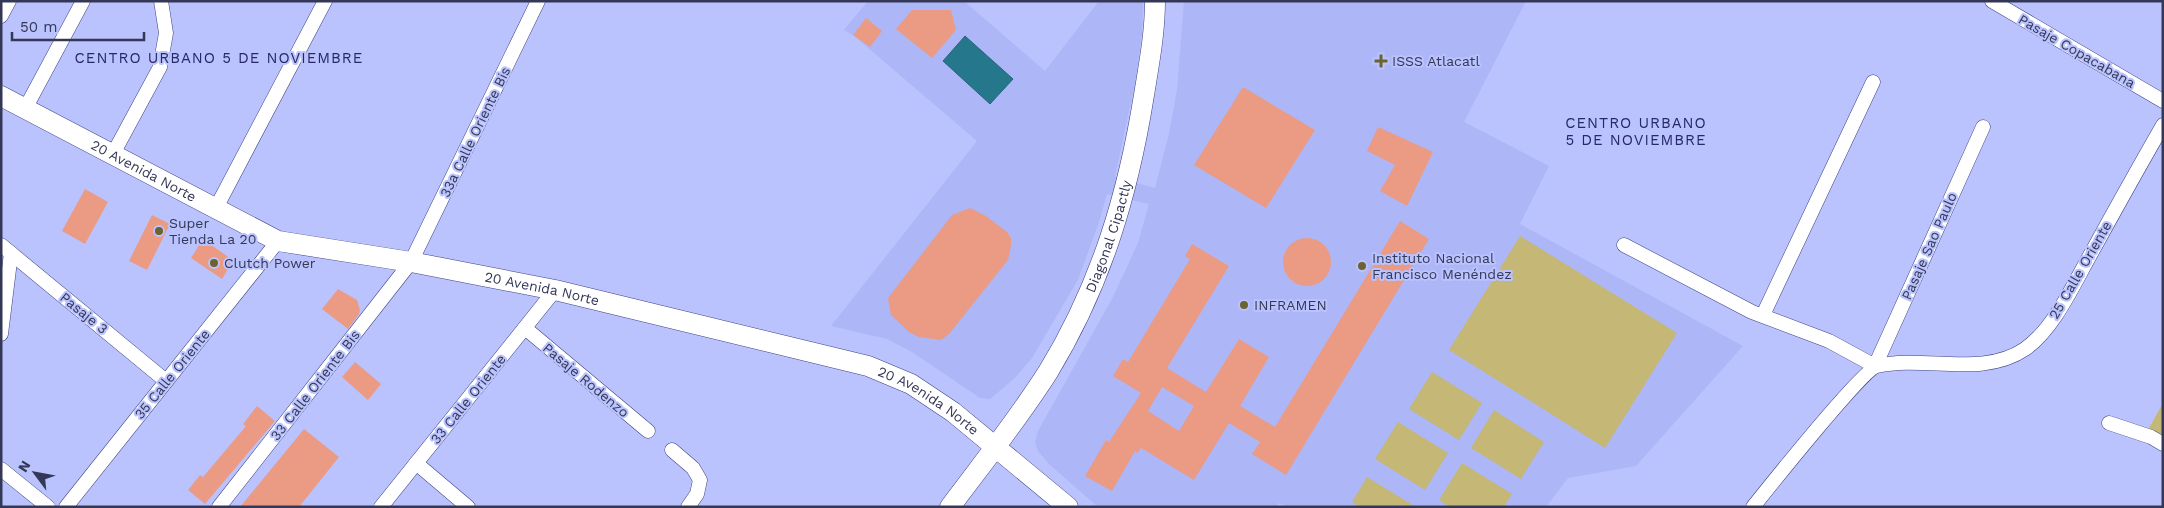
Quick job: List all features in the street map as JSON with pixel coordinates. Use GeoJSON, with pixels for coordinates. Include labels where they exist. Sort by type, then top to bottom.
{"type":"FeatureCollection","features":[{"type":"Feature","properties":{"kind":"street"},"geometry":{"type":"LineString","coordinates":[[1,16],[9,1]]}},
{"type":"Feature","properties":{"kind":"street"},"geometry":{"type":"LineString","coordinates":[[25,109],[83,1]]}},
{"type":"Feature","properties":{"kind":"street"},"geometry":{"type":"LineString","coordinates":[[113,154],[160,67],[166,33],[161,1]]}},
{"type":"Feature","properties":{"kind":"street"},"geometry":{"type":"LineString","coordinates":[[216,208],[325,1]]}},
{"type":"Feature","properties":{"kind":"street","name":"33a Calle Oriente Bis"},"geometry":{"type":"LineString","coordinates":[[411,262],[538,1]]}},
{"type":"Feature","properties":{"kind":"street","name":"Diagonal Cipactly"},"geometry":{"type":"LineString","coordinates":[[950,507],[1048,372],[1088,298],[1118,218],[1138,134],[1155,27],[1155,1]]}},
{"type":"Feature","properties":{"kind":"street","name":"Pasaje Copacabana"},"geometry":{"type":"LineString","coordinates":[[1992,1],[2163,101]]}},
{"type":"Feature","properties":{"kind":"street"},"geometry":{"type":"LineString","coordinates":[[1763,315],[1873,82]]}},
{"type":"Feature","properties":{"kind":"street","name":"20 Avenida Norte"},"geometry":{"type":"LineString","coordinates":[[1,96],[278,241],[411,262],[555,290],[868,366],[910,384],[953,412],[1068,507]]}},
{"type":"Feature","properties":{"kind":"street","name":"25 Calle Oriente"},"geometry":{"type":"LineString","coordinates":[[1875,366],[1904,363],[1980,363],[2013,356],[2027,347],[2045,330],[2064,301],[2163,125]]}},
{"type":"Feature","properties":{"kind":"street","name":"Pasaje Sao Paulo"},"geometry":{"type":"LineString","coordinates":[[1875,366],[1983,127]]}},
{"type":"Feature","properties":{"kind":"street","name":"35 Calle Oriente"},"geometry":{"type":"LineString","coordinates":[[66,507],[278,241]]}},
{"type":"Feature","properties":{"kind":"street"},"geometry":{"type":"LineString","coordinates":[[1624,245],[1752,312],[1829,341],[1875,366],[1852,389],[1753,507]]}},
{"type":"Feature","properties":{"kind":"street"},"geometry":{"type":"LineString","coordinates":[[1,334],[6,249]]}},
{"type":"Feature","properties":{"kind":"street","name":"Pasaje 3"},"geometry":{"type":"LineString","coordinates":[[6,249],[166,381]]}},
{"type":"Feature","properties":{"kind":"street","name":"33 Calle Oriente Bis"},"geometry":{"type":"LineString","coordinates":[[219,507],[411,262]]}},
{"type":"Feature","properties":{"kind":"street","name":"33 Calle Oriente"},"geometry":{"type":"LineString","coordinates":[[381,507],[555,290]]}},
{"type":"Feature","properties":{"kind":"street","name":"Pasaje Rodenzo"},"geometry":{"type":"LineString","coordinates":[[525,328],[648,431]]}},
{"type":"Feature","properties":{"kind":"street"},"geometry":{"type":"LineString","coordinates":[[2108,423],[2151,436],[2163,444]]}},
{"type":"Feature","properties":{"kind":"street"},"geometry":{"type":"LineString","coordinates":[[672,450],[693,468],[700,480],[700,487],[689,505]]}},
{"type":"Feature","properties":{"kind":"street"},"geometry":{"type":"LineString","coordinates":[[416,462],[468,507]]}},
{"type":"Feature","properties":{"kind":"street"},"geometry":{"type":"LineString","coordinates":[[1,469],[48,507]]}},
{"type":"Feature","properties":{"kind":"shaded area","name":"Instituto Nacional Francisco Menéndez"},"geometry":{"type":"Polygon","coordinates":[[[868,1],[964,1],[1045,71],[1099,1],[1143,1],[1142,32],[1136,78],[1115,177],[1155,188],[1169,134],[1177,90],[1184,1],[1526,1],[1464,122],[1549,166],[1520,224],[1743,346],[1636,466],[1568,478],[1546,507],[1290,507],[1279,503],[1276,507],[1098,507],[1050,465],[1038,451],[1035,442],[1038,431],[1113,297],[1138,243],[1149,204],[1107,194],[1078,280],[1032,358],[1015,378],[990,399],[980,398],[912,352],[887,339],[831,326],[977,141],[853,35],[844,30],[868,1]]]}},
{"type":"Feature","properties":{"kind":"shaded area"},"geometry":{"type":"Polygon","coordinates":[[[965,36],[1013,79],[990,104],[943,61],[965,36]]]}},
{"type":"Feature","properties":{"kind":"shaded area"},"geometry":{"type":"Polygon","coordinates":[[[1520,236],[1677,333],[1605,448],[1449,350],[1520,236]]]}},
{"type":"Feature","properties":{"kind":"shaded area"},"geometry":{"type":"Polygon","coordinates":[[[1432,372],[1482,403],[1459,440],[1409,409],[1432,372]]]}},
{"type":"Feature","properties":{"kind":"shaded area"},"geometry":{"type":"Polygon","coordinates":[[[2163,403],[2163,437],[2149,428],[2163,403]]]}},
{"type":"Feature","properties":{"kind":"shaded area"},"geometry":{"type":"Polygon","coordinates":[[[1494,410],[1544,442],[1521,479],[1471,448],[1494,410]]]}},
{"type":"Feature","properties":{"kind":"shaded area"},"geometry":{"type":"Polygon","coordinates":[[[1398,422],[1448,453],[1425,490],[1375,459],[1398,422]]]}},
{"type":"Feature","properties":{"kind":"shaded area"},"geometry":{"type":"Polygon","coordinates":[[[1462,463],[1512,494],[1504,507],[1450,507],[1439,500],[1462,463]]]}},
{"type":"Feature","properties":{"kind":"shaded area"},"geometry":{"type":"Polygon","coordinates":[[[1367,477],[1416,507],[1360,507],[1352,502],[1367,477]]]}},
{"type":"Feature","properties":{"kind":"building"},"geometry":{"type":"Polygon","coordinates":[[[912,10],[951,10],[956,30],[932,58],[896,29],[912,10]]]}},
{"type":"Feature","properties":{"kind":"building"},"geometry":{"type":"Polygon","coordinates":[[[866,18],[882,31],[870,47],[853,35],[866,18]]]}},
{"type":"Feature","properties":{"kind":"building"},"geometry":{"type":"Polygon","coordinates":[[[1243,87],[1315,130],[1266,208],[1194,165],[1243,87]]]}},
{"type":"Feature","properties":{"kind":"building"},"geometry":{"type":"Polygon","coordinates":[[[1378,127],[1433,152],[1407,206],[1380,191],[1395,165],[1367,151],[1378,127]]]}},
{"type":"Feature","properties":{"kind":"building"},"geometry":{"type":"Polygon","coordinates":[[[85,189],[108,202],[85,244],[62,231],[85,189]]]}},
{"type":"Feature","properties":{"kind":"building"},"geometry":{"type":"Polygon","coordinates":[[[970,208],[986,216],[1007,232],[1011,238],[1008,260],[949,334],[941,340],[919,337],[909,332],[891,315],[888,298],[952,215],[970,208]]]}},
{"type":"Feature","properties":{"kind":"building"},"geometry":{"type":"Polygon","coordinates":[[[152,215],[170,224],[147,270],[129,261],[152,215]]]}},
{"type":"Feature","properties":{"kind":"building"},"geometry":{"type":"Polygon","coordinates":[[[1400,221],[1429,239],[1286,475],[1252,454],[1260,442],[1229,423],[1194,480],[1141,448],[1137,453],[1135,451],[1112,491],[1085,476],[1106,440],[1109,442],[1141,393],[1113,376],[1123,359],[1128,362],[1190,259],[1185,256],[1192,244],[1229,266],[1167,368],[1206,392],[1239,339],[1269,357],[1240,406],[1275,427],[1400,221]],[[1162,387],[1148,411],[1179,431],[1194,406],[1162,387]]]}},
{"type":"Feature","properties":{"kind":"building"},"geometry":{"type":"Polygon","coordinates":[[[1302,238],[1312,238],[1324,245],[1331,257],[1331,267],[1324,279],[1312,286],[1302,286],[1294,282],[1287,275],[1283,267],[1283,257],[1287,249],[1294,242],[1302,238]]]}},
{"type":"Feature","properties":{"kind":"building","name":"Clutch Power"},"geometry":{"type":"Polygon","coordinates":[[[203,239],[231,259],[230,266],[222,279],[191,258],[203,239]]]}},
{"type":"Feature","properties":{"kind":"building"},"geometry":{"type":"Polygon","coordinates":[[[338,289],[357,300],[360,310],[348,329],[322,309],[338,289]]]}},
{"type":"Feature","properties":{"kind":"building"},"geometry":{"type":"Polygon","coordinates":[[[355,362],[381,384],[368,400],[342,377],[355,362]]]}},
{"type":"Feature","properties":{"kind":"building"},"geometry":{"type":"Polygon","coordinates":[[[257,406],[275,421],[205,504],[188,490],[200,475],[203,477],[246,426],[243,424],[257,406]]]}},
{"type":"Feature","properties":{"kind":"building"},"geometry":{"type":"Polygon","coordinates":[[[304,429],[339,457],[299,507],[240,507],[304,429]]]}},
{"type":"Feature","properties":{"kind":"place","name":"ISSS Atlacatl"},"geometry":{"type":"Point","coordinates":[1381,61]}},
{"type":"Feature","properties":{"kind":"place","name":"Super Tienda La 20"},"geometry":{"type":"Point","coordinates":[159,231]}},
{"type":"Feature","properties":{"kind":"place","name":"Clutch Power"},"geometry":{"type":"Point","coordinates":[214,263]}},
{"type":"Feature","properties":{"kind":"place","name":"Instituto Nacional Francisco Menéndez"},"geometry":{"type":"Point","coordinates":[1362,266]}},
{"type":"Feature","properties":{"kind":"place","name":"INFRAMEN"},"geometry":{"type":"Point","coordinates":[1244,305]}},
{"type":"Feature","properties":{"kind":"district","name":"CENTRO URBANO 5 DE NOVIEMBRE"},"geometry":{"type":"Point","coordinates":[219,58]}},
{"type":"Feature","properties":{"kind":"district","name":"CENTRO URBANO 5 DE NOVIEMBRE"},"geometry":{"type":"Point","coordinates":[1636,132]}}]}
